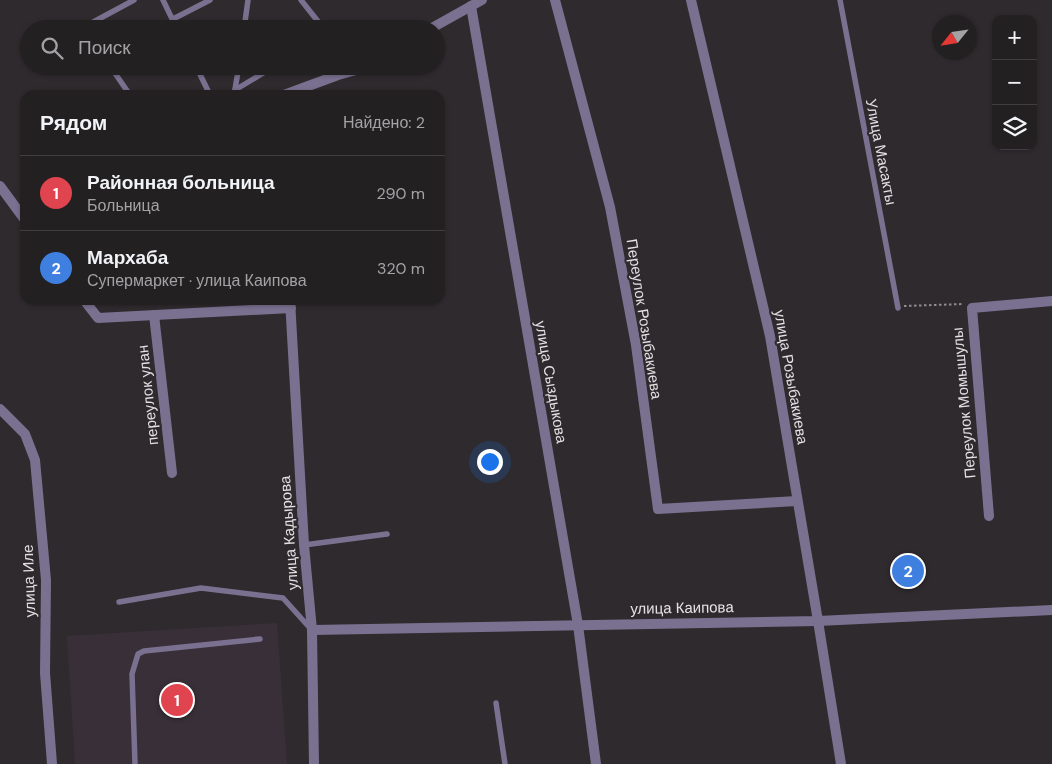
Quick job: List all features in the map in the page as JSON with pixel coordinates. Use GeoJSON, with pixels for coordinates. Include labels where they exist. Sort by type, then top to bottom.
{"type":"FeatureCollection","features":[{"type":"Feature","properties":{"kind":"street"},"geometry":{"type":"LineString","coordinates":[[445,20],[482,0]]}},
{"type":"Feature","properties":{"kind":"street","name":"Переулок Розыбакиева"},"geometry":{"type":"LineString","coordinates":[[555,0],[610,207],[636,346],[658,509],[797,501]]}},
{"type":"Feature","properties":{"kind":"street","name":"улица Розыбакиева"},"geometry":{"type":"LineString","coordinates":[[691,0],[770,336],[841,764]]}},
{"type":"Feature","properties":{"kind":"street","name":"улица Сыздыкова"},"geometry":{"type":"LineString","coordinates":[[470,6],[578,625],[596,764]]}},
{"type":"Feature","properties":{"kind":"street"},"geometry":{"type":"LineString","coordinates":[[298,90],[338,75]]}},
{"type":"Feature","properties":{"kind":"street"},"geometry":{"type":"LineString","coordinates":[[0,186],[20,213]]}},
{"type":"Feature","properties":{"kind":"street","name":"Переулок Момышулы"},"geometry":{"type":"LineString","coordinates":[[989,516],[972,308],[1052,301]]}},
{"type":"Feature","properties":{"kind":"street"},"geometry":{"type":"LineString","coordinates":[[88,305],[98,318],[278,305]]}},
{"type":"Feature","properties":{"kind":"street","name":"улица Кадырова"},"geometry":{"type":"LineString","coordinates":[[290,305],[304,545],[312,630],[314,764]]}},
{"type":"Feature","properties":{"kind":"street","name":"переулок улан"},"geometry":{"type":"LineString","coordinates":[[154,315],[172,472]]}},
{"type":"Feature","properties":{"kind":"street","name":"улица Иле"},"geometry":{"type":"LineString","coordinates":[[0,409],[25,434],[35,460],[46,580],[45,673],[52,764]]}},
{"type":"Feature","properties":{"kind":"street","name":"улица Каипова"},"geometry":{"type":"LineString","coordinates":[[312,630],[818,620],[1052,610]]}},
{"type":"Feature","properties":{"kind":"lane"},"geometry":{"type":"LineString","coordinates":[[97,20],[134,0]]}},
{"type":"Feature","properties":{"kind":"lane"},"geometry":{"type":"LineString","coordinates":[[163,0],[173,19],[210,0]]}},
{"type":"Feature","properties":{"kind":"lane"},"geometry":{"type":"LineString","coordinates":[[245,20],[248,0]]}},
{"type":"Feature","properties":{"kind":"lane"},"geometry":{"type":"LineString","coordinates":[[301,0],[317,20]]}},
{"type":"Feature","properties":{"kind":"lane","name":"Улица Масакты"},"geometry":{"type":"LineString","coordinates":[[840,0],[898,308]]}},
{"type":"Feature","properties":{"kind":"lane"},"geometry":{"type":"LineString","coordinates":[[116,75],[127,90]]}},
{"type":"Feature","properties":{"kind":"lane"},"geometry":{"type":"LineString","coordinates":[[200,75],[208,90]]}},
{"type":"Feature","properties":{"kind":"lane"},"geometry":{"type":"LineString","coordinates":[[235,90],[238,75]]}},
{"type":"Feature","properties":{"kind":"lane"},"geometry":{"type":"LineString","coordinates":[[238,90],[261,75]]}},
{"type":"Feature","properties":{"kind":"lane"},"geometry":{"type":"LineString","coordinates":[[304,545],[387,534]]}},
{"type":"Feature","properties":{"kind":"lane"},"geometry":{"type":"LineString","coordinates":[[119,602],[201,588],[283,598],[312,630]]}},
{"type":"Feature","properties":{"kind":"lane"},"geometry":{"type":"LineString","coordinates":[[135,764],[132,674],[138,654],[144,651],[260,639]]}},
{"type":"Feature","properties":{"kind":"lane"},"geometry":{"type":"LineString","coordinates":[[496,703],[505,764]]}},
{"type":"Feature","properties":{"kind":"path"},"geometry":{"type":"LineString","coordinates":[[898,308],[904,306],[968,304],[972,308]]}},
{"type":"Feature","properties":{"kind":"shaded area"},"geometry":{"type":"Polygon","coordinates":[[[277,623],[287,764],[75,764],[67,636],[277,623]]]}},
{"type":"Feature","properties":{"kind":"place","name":"Мархаба"},"geometry":{"type":"Point","coordinates":[908,571]}},
{"type":"Feature","properties":{"kind":"place","name":"Районная больница"},"geometry":{"type":"Point","coordinates":[177,700]}}]}
